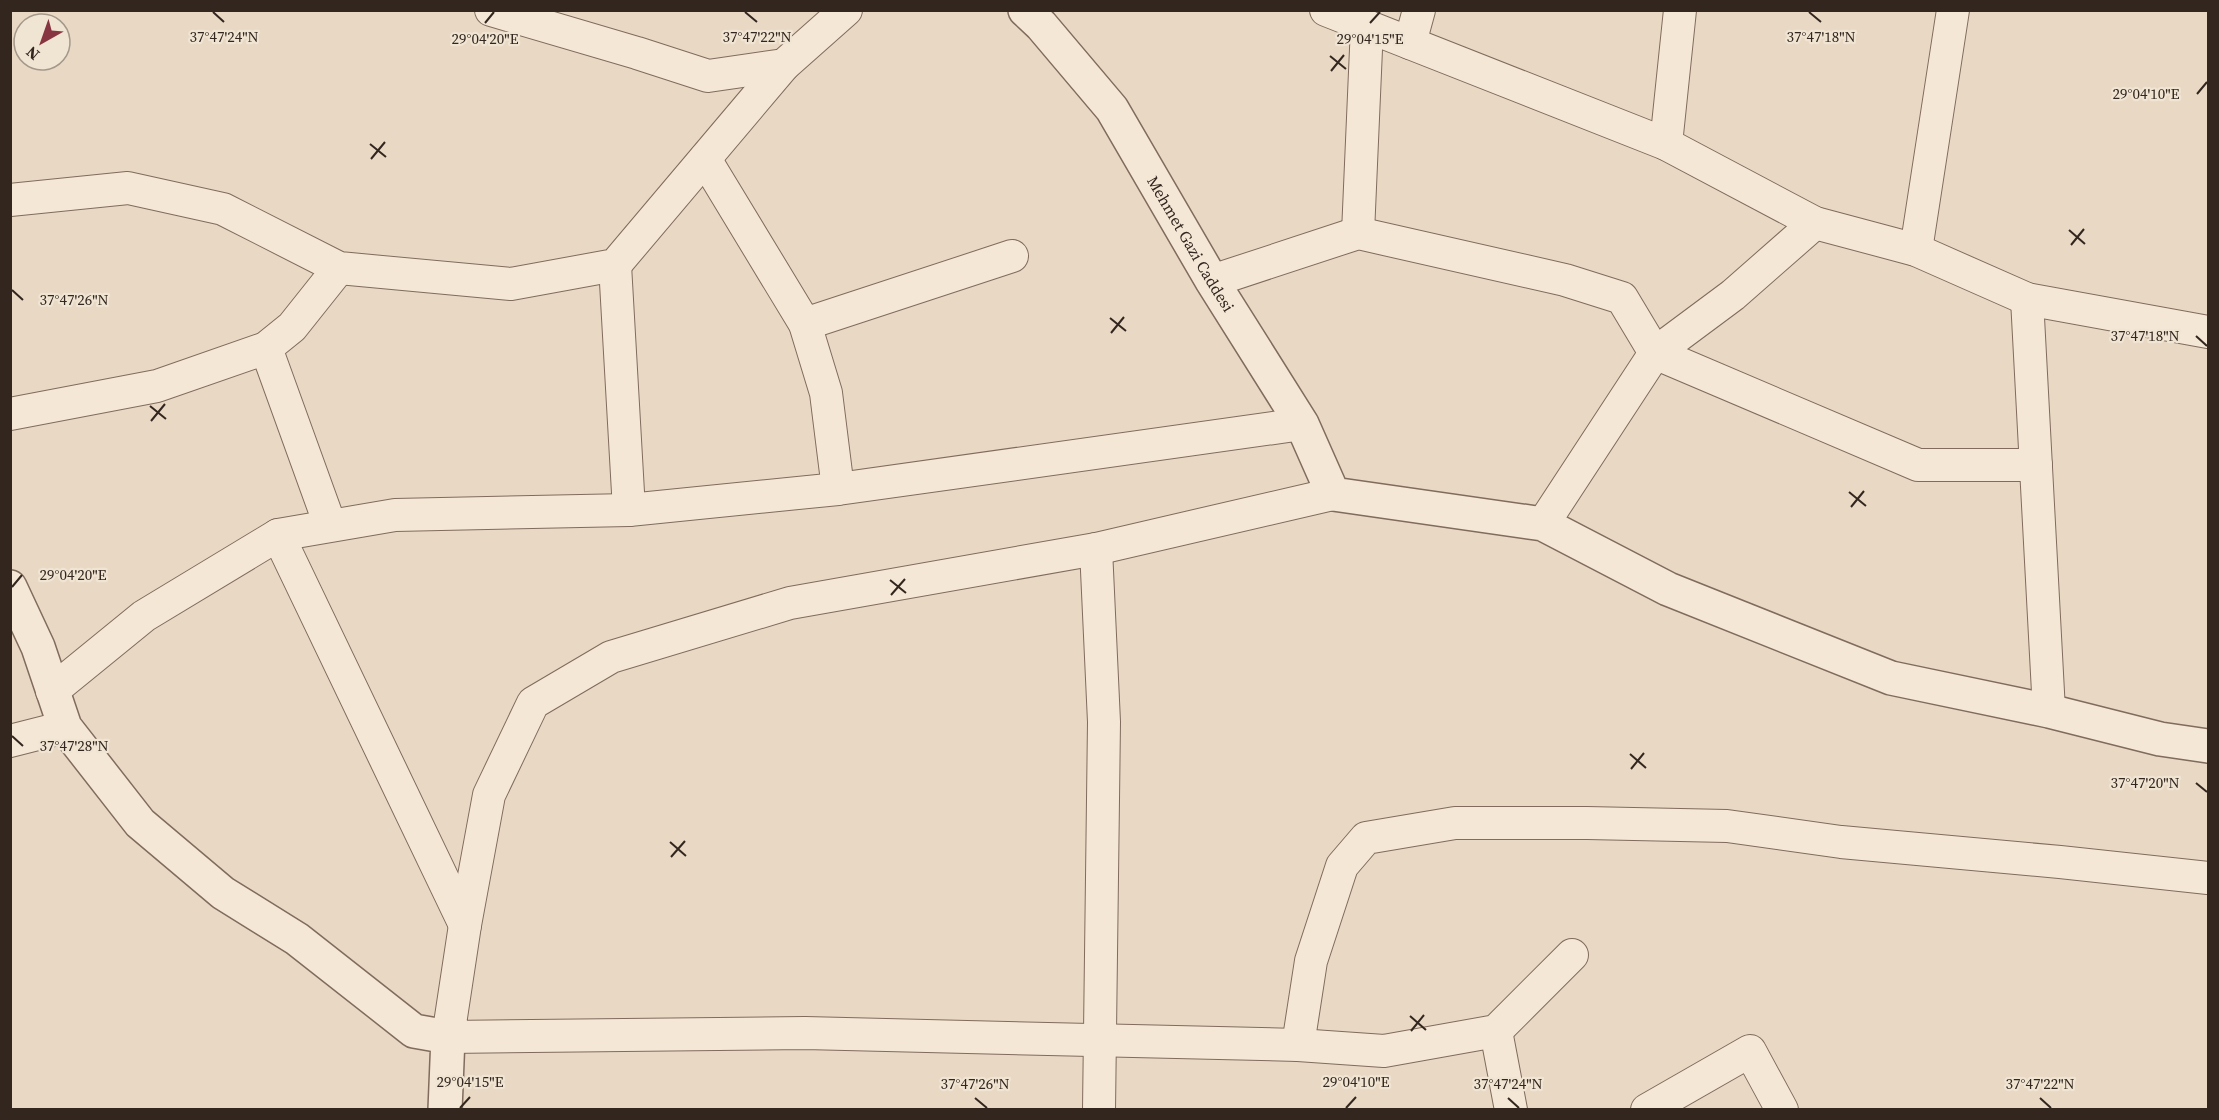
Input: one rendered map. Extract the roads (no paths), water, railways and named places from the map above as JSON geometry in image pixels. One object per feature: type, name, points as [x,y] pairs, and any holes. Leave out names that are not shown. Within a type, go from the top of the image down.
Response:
[{"type":"street","points":[[491,10],[708,76],[784,65]]},
{"type":"street","points":[[10,200],[128,188],[223,209],[339,268],[511,284],[615,264],[784,65],[846,10]]},
{"type":"street","name":"Mehmet Gazi Caddesi","points":[[1025,10],[1041,25],[1112,110],[1212,281],[1302,424],[1333,494]]},
{"type":"street","points":[[1326,10],[1666,144],[1815,223],[1916,250],[2026,299],[2208,332]]},
{"type":"street","points":[[1410,43],[1419,10]]},
{"type":"street","points":[[1666,144],[1680,10]]},
{"type":"street","points":[[1916,250],[1953,10]]},
{"type":"street","points":[[1358,232],[1367,26]]},
{"type":"street","points":[[705,159],[805,324],[826,393],[838,489]]},
{"type":"street","points":[[1543,524],[1655,353],[1733,295],[1815,223]]},
{"type":"street","points":[[1212,281],[1358,232],[1565,280],[1622,298],[1655,353],[1918,465],[2036,465]]},
{"type":"street","points":[[805,324],[1012,256]]},
{"type":"street","points":[[615,264],[629,510]]},
{"type":"street","points":[[10,414],[157,386],[266,348],[292,327],[339,268]]},
{"type":"street","points":[[2026,299],[2049,711]]},
{"type":"street","points":[[266,348],[330,525]]},
{"type":"street","points":[[52,691],[144,616],[278,535],[395,515],[629,510],[838,489],[1302,424]]},
{"type":"street","points":[[446,1110],[448,1037],[465,925],[489,795],[533,703],[611,657],[790,603],[1096,549],[1333,494],[1543,524],[1668,589],[1891,678],[2049,711],[2160,739],[2208,746]]},
{"type":"street","points":[[278,535],[465,925]]},
{"type":"street","points":[[1096,549],[1104,723],[1099,1110]]},
{"type":"street","points":[[10,586],[38,647],[65,727],[140,822],[223,893],[297,939],[414,1031],[448,1037],[805,1033],[1298,1045],[1384,1051],[1496,1031],[1572,955]]},
{"type":"street","points":[[10,741],[65,727]]},
{"type":"street","points":[[1298,1045],[1311,961],[1342,866],[1366,838],[1455,823],[1727,826],[1841,842],[2208,878]]},
{"type":"street","points":[[1496,1031],[1511,1110]]},
{"type":"street","points":[[1647,1110],[1749,1051],[1782,1110]]}]
